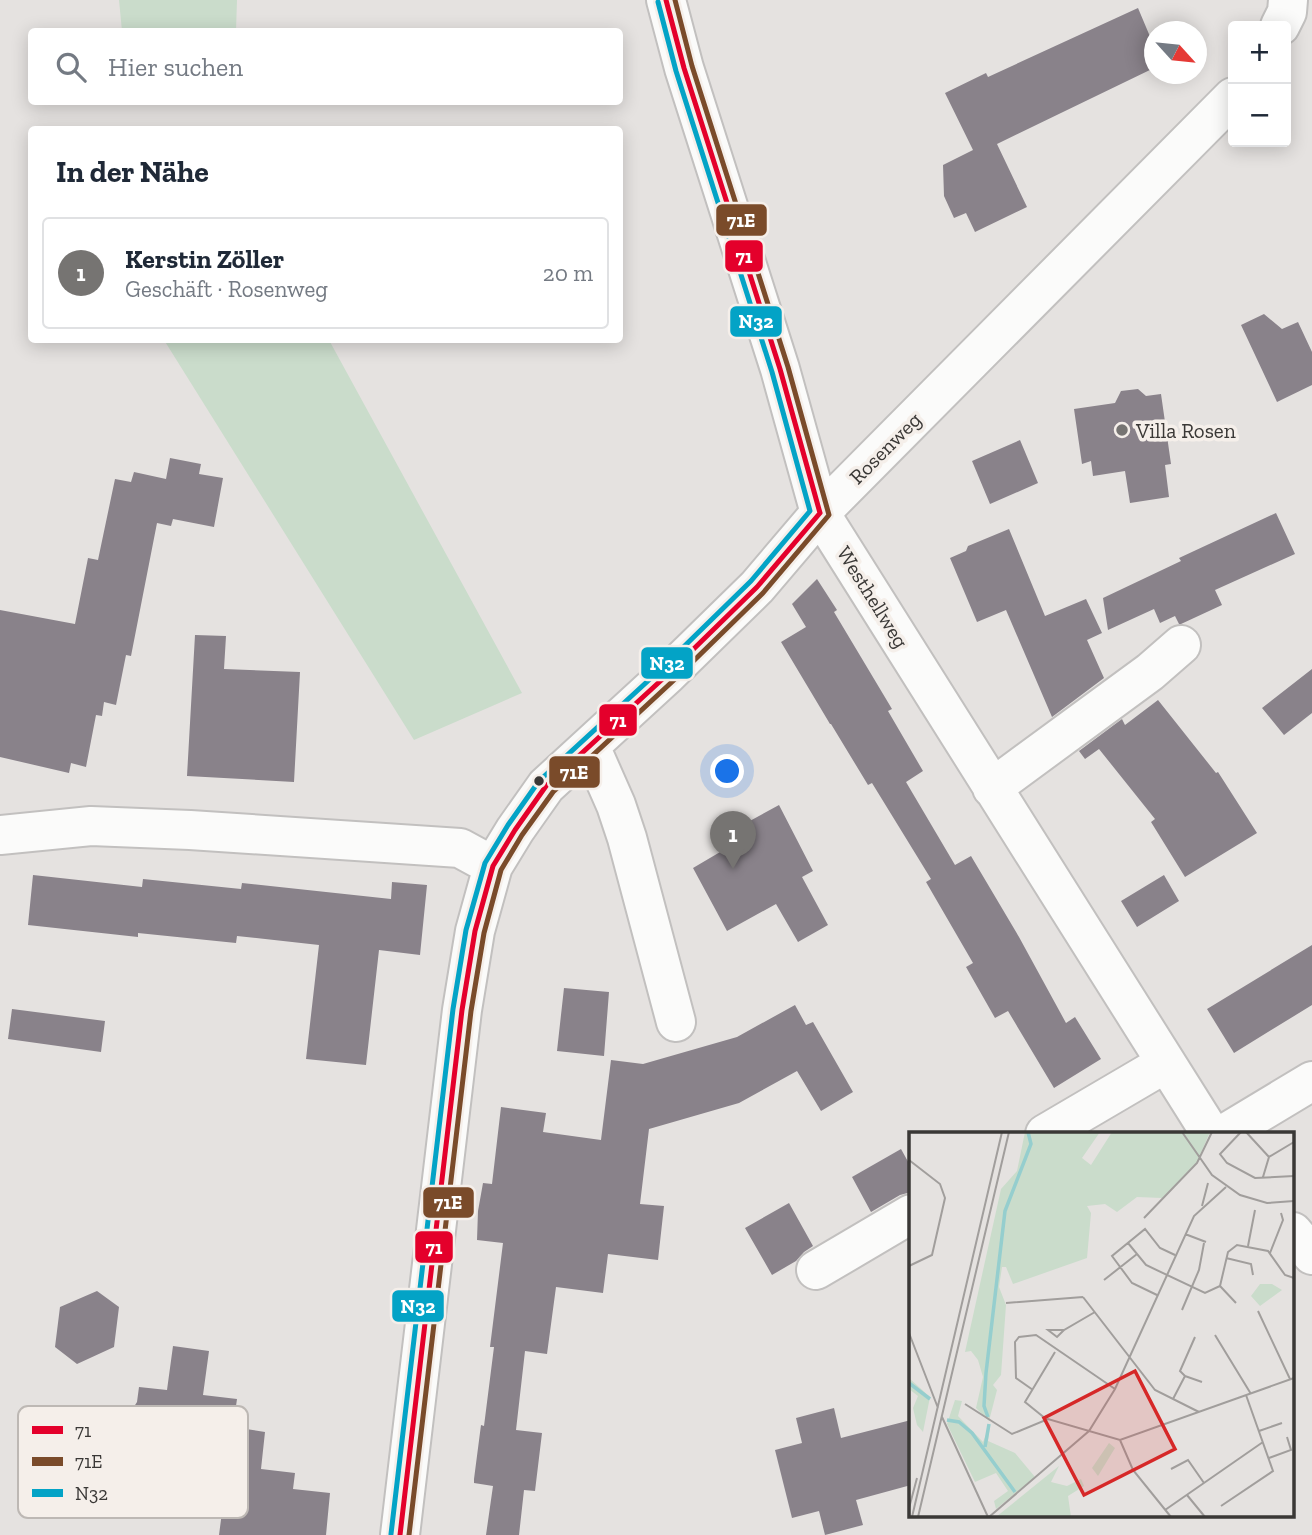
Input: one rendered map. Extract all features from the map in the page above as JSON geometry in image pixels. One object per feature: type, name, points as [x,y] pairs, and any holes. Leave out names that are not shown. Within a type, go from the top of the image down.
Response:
[{"type":"street","name":"Westhellweg","points":[[669,1],[684,68],[780,369],[820,513],[1210,1132]]},
{"type":"street","name":"Rosenweg","points":[[400,1535],[462,1010],[475,931],[493,866],[546,786],[668,674],[757,587],[820,513],[1228,102]]},
{"type":"street","points":[[992,788],[1150,672],[1181,645]]},
{"type":"street","points":[[590,746],[616,805],[627,838],[676,1022]]},
{"type":"street","points":[[0,835],[91,826],[190,830],[460,848],[493,866]]},
{"type":"street","points":[[1048,1132],[1166,1063]]},
{"type":"street","points":[[1227,1132],[1312,1081]]},
{"type":"street","points":[[817,1270],[909,1215]]},
{"type":"street","points":[[1294,1233],[1312,1255]]},
{"type":"green space","points":[[119,0],[237,0],[236,28],[122,28]]},
{"type":"green space","points":[[166,343],[331,343],[522,693],[414,740]]},
{"type":"building","points":[[1138,8],[1144,22],[1144,73],[997,144],[1027,207],[975,232],[966,213],[954,218],[944,196],[943,165],[973,150],[945,93],[986,73],[988,77]]},
{"type":"building","points":[[1264,314],[1282,329],[1298,322],[1312,352],[1312,385],[1277,402],[1241,325]]},
{"type":"building","name":"Villa Rosen","points":[[1138,389],[1146,396],[1161,394],[1171,464],[1165,465],[1169,497],[1130,503],[1125,471],[1093,476],[1091,461],[1082,464],[1074,409],[1115,403],[1121,391]]},
{"type":"building","points":[[1020,440],[1038,483],[990,504],[972,461]]},
{"type":"building","points":[[170,458],[201,464],[199,474],[223,478],[214,527],[173,519],[171,526],[157,523],[131,656],[126,655],[116,705],[104,702],[102,716],[96,715],[86,767],[71,763],[69,773],[0,757],[0,610],[75,624],[88,558],[98,560],[115,479],[131,482],[134,472],[166,479]]},
{"type":"building","points":[[1276,513],[1295,554],[1215,590],[1222,605],[1181,624],[1175,616],[1160,623],[1154,609],[1108,630],[1103,598],[1181,561],[1179,558]]},
{"type":"building","points":[[1009,529],[1045,616],[1086,599],[1102,633],[1087,640],[1104,678],[1052,717],[1006,610],[977,622],[950,558],[966,551],[968,546]]},
{"type":"building","points":[[817,579],[892,709],[888,711],[923,771],[906,782],[955,865],[971,856],[1066,1023],[1075,1017],[1101,1059],[1054,1088],[1008,1011],[995,1018],[966,967],[973,963],[926,882],[931,879],[872,783],[868,785],[781,642],[806,627],[792,604]]},
{"type":"building","points":[[195,635],[226,636],[224,669],[300,672],[294,782],[187,776]]},
{"type":"building","points":[[1312,669],[1312,713],[1284,735],[1262,708]]},
{"type":"building","points":[[1158,700],[1216,773],[1218,772],[1257,833],[1185,877],[1151,822],[1155,819],[1099,749],[1085,759],[1079,751],[1122,719],[1125,725]]},
{"type":"building","points":[[779,805],[813,871],[802,877],[828,925],[798,942],[776,904],[727,931],[693,868],[732,845],[726,834]]},
{"type":"building","points":[[33,875],[142,887],[143,879],[241,889],[242,883],[391,899],[392,882],[427,885],[420,955],[379,950],[366,1065],[306,1059],[319,945],[237,936],[236,943],[138,933],[138,937],[28,925]]},
{"type":"building","points":[[1164,875],[1179,901],[1137,927],[1121,901]]},
{"type":"building","points":[[1312,945],[1312,1005],[1234,1053],[1207,1009]]},
{"type":"building","points":[[564,988],[609,992],[604,1056],[557,1051]]},
{"type":"building","points":[[795,1005],[806,1025],[813,1022],[853,1092],[821,1111],[797,1071],[739,1103],[649,1129],[640,1204],[664,1206],[658,1260],[608,1254],[603,1293],[556,1287],[547,1354],[525,1351],[516,1430],[542,1433],[535,1491],[524,1490],[519,1535],[486,1535],[493,1486],[474,1483],[474,1479],[494,1347],[490,1347],[503,1243],[477,1240],[478,1211],[483,1183],[492,1184],[501,1107],[546,1113],[543,1132],[601,1140],[611,1060],[643,1064],[737,1037]]},
{"type":"building","points":[[12,1009],[105,1021],[101,1052],[8,1039]]},
{"type":"building","points":[[901,1149],[909,1163],[909,1193],[871,1212],[852,1177]]},
{"type":"building","points":[[789,1203],[813,1246],[796,1261],[772,1275],[745,1228]]},
{"type":"building","points":[[97,1291],[119,1307],[114,1347],[77,1364],[55,1347],[60,1307]]},
{"type":"building","points":[[173,1346],[209,1351],[203,1395],[237,1399],[236,1406],[134,1406],[139,1387],[167,1390]]},
{"type":"building","points":[[834,1408],[841,1438],[909,1421],[909,1486],[856,1500],[863,1525],[825,1535],[819,1511],[792,1518],[775,1450],[802,1443],[796,1418]]},
{"type":"building","points":[[248,1429],[265,1432],[261,1469],[295,1473],[293,1489],[330,1493],[326,1535],[219,1535],[221,1518],[248,1518]]},
{"type":"transit line","name":"71","points":[[666,0],[684,68],[780,369],[820,513]]},
{"type":"transit line","name":"71E","points":[[409,1535],[471,1011],[484,933],[501,870],[553,792],[763,593],[829,515],[788,367],[692,66],[675,0]]},
{"type":"transit line","name":"N32","points":[[391,1534],[453,1009],[466,930],[485,863],[539,781],[662,668],[751,581],[810,511],[772,372],[676,71],[658,2]]},
{"type":"transit line","name":"71","points":[[400,1535],[462,1010],[475,931],[493,866],[546,786],[668,674],[757,587],[820,513]]},
{"type":"place","name":"Villa Rosen","points":[[1122,430]]},
{"type":"place","name":"Kerstin Zöller","points":[[733,869]]}]
